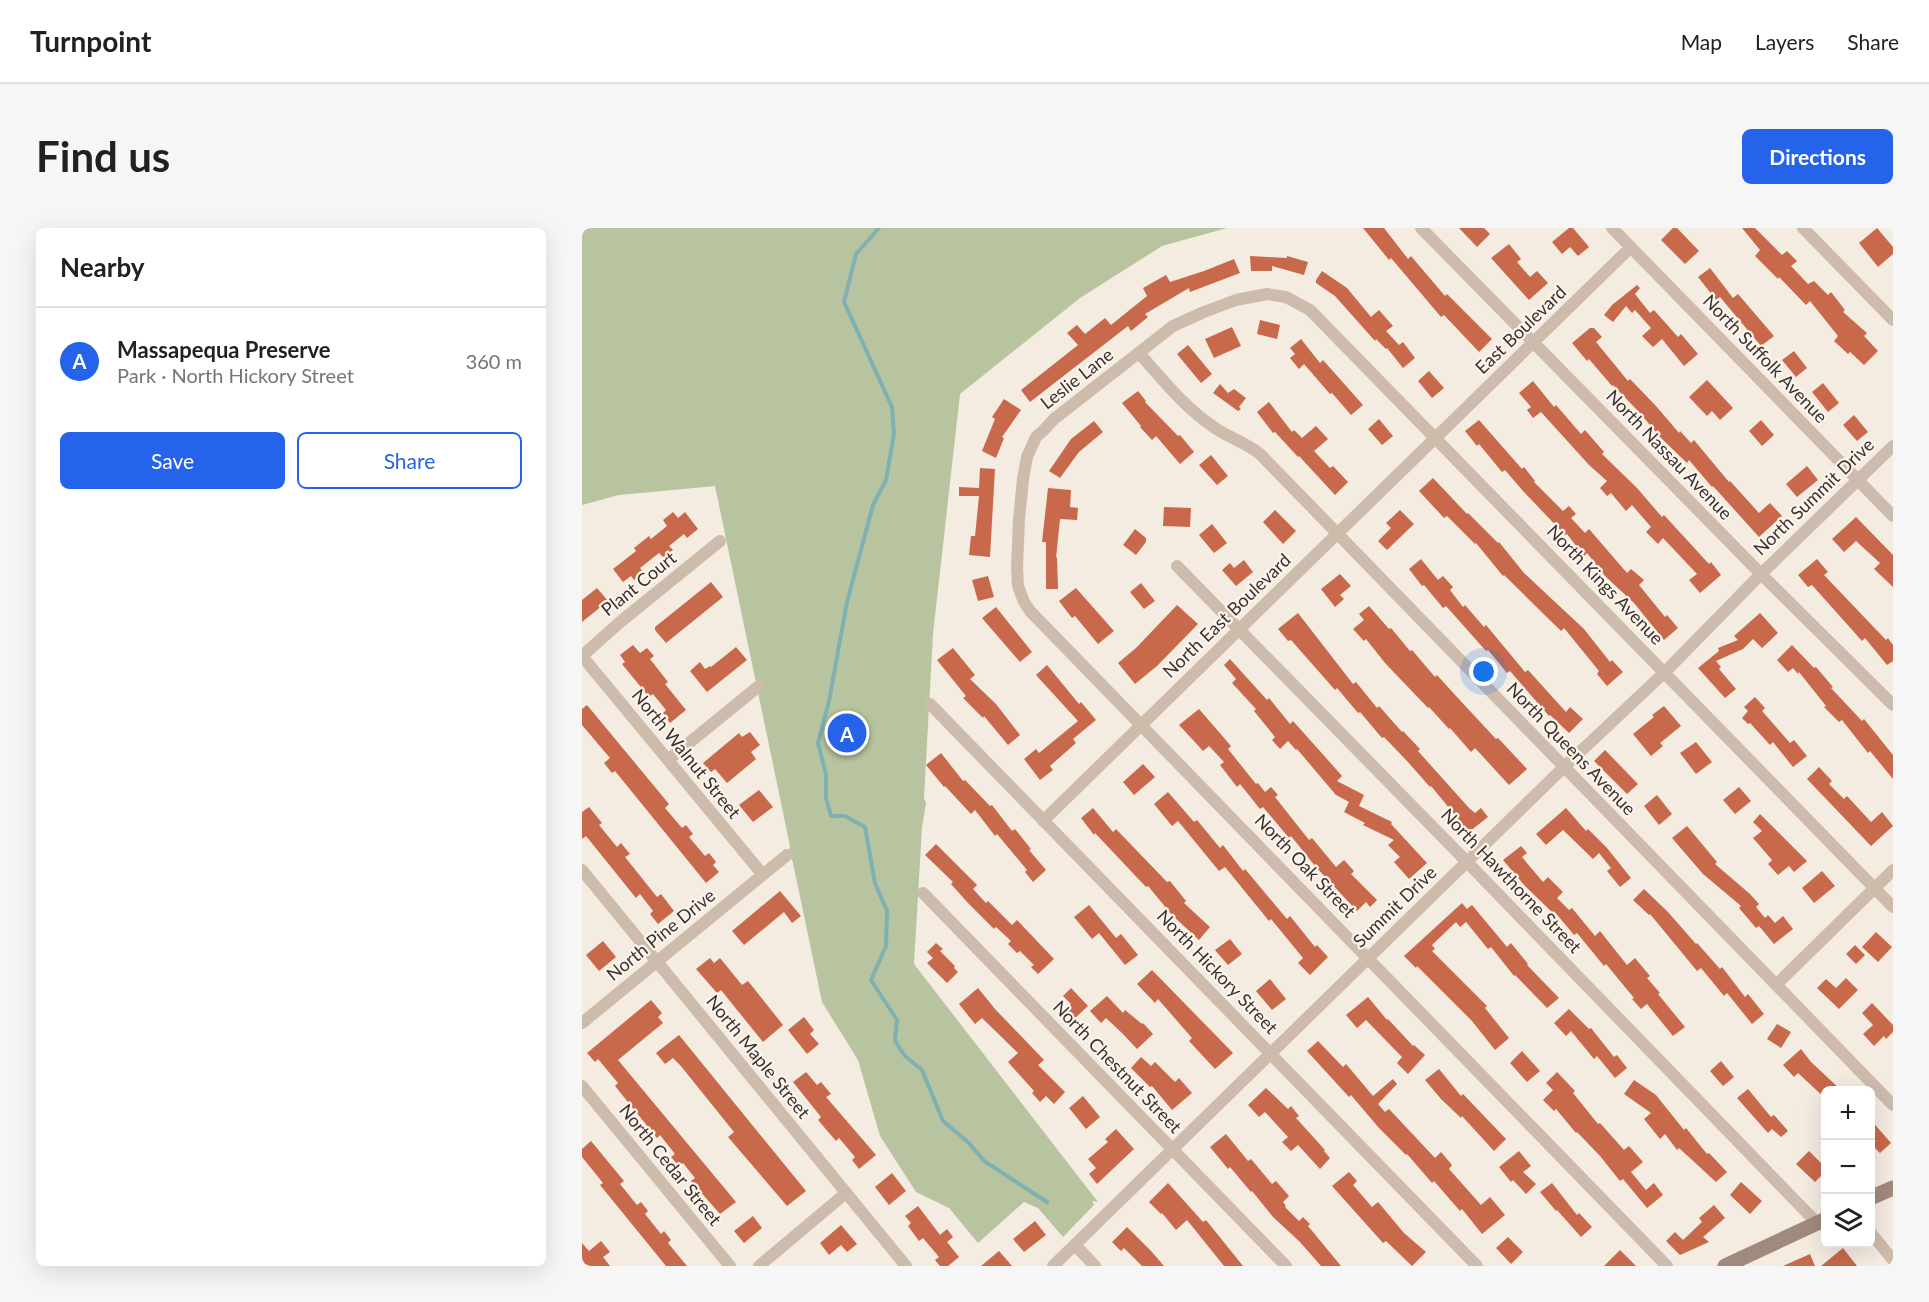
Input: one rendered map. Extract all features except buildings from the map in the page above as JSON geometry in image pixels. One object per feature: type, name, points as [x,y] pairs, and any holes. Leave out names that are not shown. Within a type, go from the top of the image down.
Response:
[{"type":"main road","points":[[1875,1196],[1893,1188]]},
{"type":"main road","points":[[1725,1266],[1821,1221]]},
{"type":"street","name":"North Nassau Avenue","points":[[1421,228],[1893,705]]},
{"type":"street","name":"North Suffolk Avenue","points":[[1612,228],[1893,516]]},
{"type":"street","points":[[1803,228],[1893,320]]},
{"type":"street","name":"East Boulevard","points":[[1435,438],[1631,247]]},
{"type":"street","name":"Leslie Lane","points":[[1020,592],[1017,568],[1022,489],[1027,457],[1036,437],[1054,419],[1173,326],[1204,312],[1250,297],[1267,294],[1286,297]]},
{"type":"street","name":"North Kings Avenue","points":[[1286,297],[1310,310],[1893,907]]},
{"type":"street","name":"North Queens Avenue","points":[[1139,353],[1179,398],[1197,414],[1217,429],[1247,444],[1260,454],[1893,1105]]},
{"type":"street","name":"North East Boulevard","points":[[1043,821],[1435,438]]},
{"type":"street","name":"North Summit Drive","points":[[1761,574],[1893,446]]},
{"type":"street","name":"Plant Court","points":[[582,656],[720,541]]},
{"type":"street","name":"North Hawthorne Street","points":[[1177,566],[1821,1221]]},
{"type":"street","name":"Summit Drive","points":[[1053,1266],[1564,767],[1665,672],[1761,574]]},
{"type":"street","name":"North Oak Street","points":[[1020,592],[1030,611],[1667,1266]]},
{"type":"street","name":"North Walnut Street","points":[[582,656],[763,875]]},
{"type":"street","points":[[668,760],[759,686]]},
{"type":"street","name":"North Hickory Street","points":[[930,705],[1477,1266]]},
{"type":"street","name":"North Pine Drive","points":[[582,1023],[787,855]]},
{"type":"street","name":"North Maple Street","points":[[582,870],[906,1266]]},
{"type":"street","points":[[1777,984],[1893,870]]},
{"type":"street","name":"North Chestnut Street","points":[[923,893],[1286,1266]]},
{"type":"street","name":"North Cedar Street","points":[[582,1086],[730,1266]]},
{"type":"street","points":[[759,1266],[846,1192]]},
{"type":"street","points":[[1875,1238],[1893,1260]]},
{"type":"street","points":[[1075,1245],[1095,1266]]},
{"type":"green space","points":[[582,228],[1227,228],[1162,246],[1080,298],[960,394],[933,634],[924,798],[926,803],[922,827],[914,964],[1098,1202],[1092,1201],[1094,1205],[1063,1237],[1038,1208],[1024,1202],[978,1243],[949,1208],[916,1192],[880,1136],[858,1060],[822,1002],[715,486],[619,495],[582,505]]},
{"type":"waterway","points":[[879,228],[856,254],[844,302],[892,407],[894,434],[886,480],[873,505],[847,602],[829,701],[818,743],[826,774],[826,798],[831,816],[845,816],[865,827],[875,883],[887,911],[886,946],[871,980],[897,1020],[895,1041],[905,1056],[922,1070],[943,1121],[968,1142],[984,1161],[1047,1202]]},
{"type":"place","name":"Massapequa Preserve","points":[[847,733]]}]
